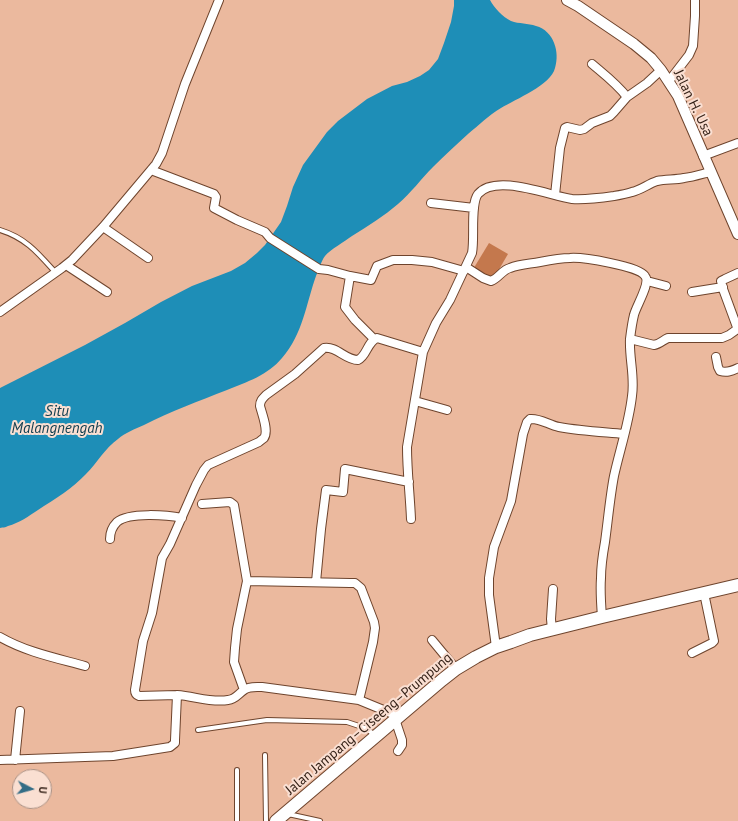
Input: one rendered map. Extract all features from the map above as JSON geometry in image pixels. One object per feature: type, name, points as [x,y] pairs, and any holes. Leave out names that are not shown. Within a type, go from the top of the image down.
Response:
[{"type":"main road","name":"Jalan Jampang–Ciseeng–Prumpung","points":[[280,817],[396,717],[456,669],[496,647],[530,636],[602,617],[738,585]]},
{"type":"street","points":[[0,312],[72,260],[103,227],[156,164],[162,152],[186,84],[219,0]]},
{"type":"street","name":"Jalan H. Usa","points":[[567,0],[581,3],[651,58],[661,70],[678,96],[710,172],[735,217],[738,234]]},
{"type":"street","points":[[669,81],[689,54],[693,46],[695,0]]},
{"type":"street","points":[[592,64],[612,80],[627,97]]},
{"type":"street","points":[[555,195],[560,148],[565,128],[567,127],[580,130],[584,129],[610,116],[627,97],[647,83],[661,70]]},
{"type":"street","points":[[703,156],[738,143]]},
{"type":"street","points":[[151,170],[214,194],[216,197],[214,208],[265,232],[270,238],[319,269],[350,276],[371,280],[377,266],[393,260],[432,262],[465,269],[491,281],[510,268],[572,257],[610,263],[643,273],[646,276],[647,281],[634,314],[630,339],[633,394],[614,476],[600,576],[602,617]]},
{"type":"street","points":[[411,519],[407,447],[423,352],[436,323],[450,300],[472,253],[474,246],[474,208],[477,195],[481,191],[502,185],[514,186],[570,199],[590,199],[631,193],[658,181],[683,178],[710,172]]},
{"type":"street","points":[[431,203],[474,208]]},
{"type":"street","points":[[103,227],[148,258]]},
{"type":"street","points":[[66,265],[107,292]]},
{"type":"street","points":[[630,339],[649,345],[658,345],[668,338],[726,337],[736,330],[737,327],[721,281],[738,273]]},
{"type":"street","points":[[350,276],[345,307],[355,320],[374,339],[377,338],[423,352]]},
{"type":"street","points":[[647,281],[666,286]]},
{"type":"street","points":[[692,292],[723,287]]},
{"type":"street","points":[[374,339],[363,357],[358,360],[350,359],[330,347],[324,348],[295,374],[262,399],[260,403],[266,427],[264,438],[259,442],[208,465],[204,470],[160,564],[152,613],[143,642],[135,693],[139,696],[177,695],[210,700],[227,700],[235,698],[250,687],[262,687],[359,700],[396,717],[402,740],[398,751]]},
{"type":"street","points":[[716,357],[720,371],[725,373],[738,368]]},
{"type":"street","points":[[415,401],[447,410]]},
{"type":"street","points":[[496,647],[489,595],[489,578],[494,547],[511,501],[523,434],[528,422],[530,419],[536,418],[558,427],[624,434]]},
{"type":"street","points":[[316,582],[326,490],[343,492],[345,469],[409,482]]},
{"type":"street","points":[[202,504],[230,502],[234,505],[247,581],[237,629],[234,662],[244,690]]},
{"type":"street","points":[[110,539],[112,528],[116,523],[122,520],[143,516],[169,516],[182,518]]},
{"type":"street","points":[[247,581],[355,583],[361,588],[375,628],[359,700]]},
{"type":"street","points":[[552,630],[551,620],[553,589]]},
{"type":"street","points":[[692,653],[714,641],[704,592]]},
{"type":"street","points":[[0,637],[12,644],[32,651],[84,666]]},
{"type":"street","points":[[432,640],[456,669]]},
{"type":"street","points":[[0,760],[113,756],[170,747],[175,743],[177,695]]},
{"type":"street","points":[[15,760],[20,711]]},
{"type":"lane","points":[[0,230],[24,241],[56,273]]},
{"type":"lane","points":[[198,730],[267,720],[347,722],[365,728],[375,736]]},
{"type":"lane","points":[[265,755],[266,821]]},
{"type":"lane","points":[[237,770],[238,821]]},
{"type":"lane","points":[[280,817],[320,821]]},
{"type":"water","name":"Situ Malangnengah","points":[[454,0],[490,0],[499,12],[511,21],[530,24],[547,32],[554,43],[557,55],[555,68],[552,74],[540,86],[488,117],[441,159],[398,204],[376,221],[334,248],[325,256],[316,276],[295,339],[282,358],[270,369],[250,381],[175,411],[124,435],[109,447],[86,474],[70,489],[24,519],[0,528],[0,388],[85,345],[192,286],[231,271],[245,263],[257,253],[265,245],[281,222],[293,187],[303,165],[327,132],[338,121],[367,99],[392,86],[407,82],[420,76],[429,70],[438,59],[451,22]]},
{"type":"building","points":[[489,243],[508,254],[494,278],[490,280],[472,271]]}]
